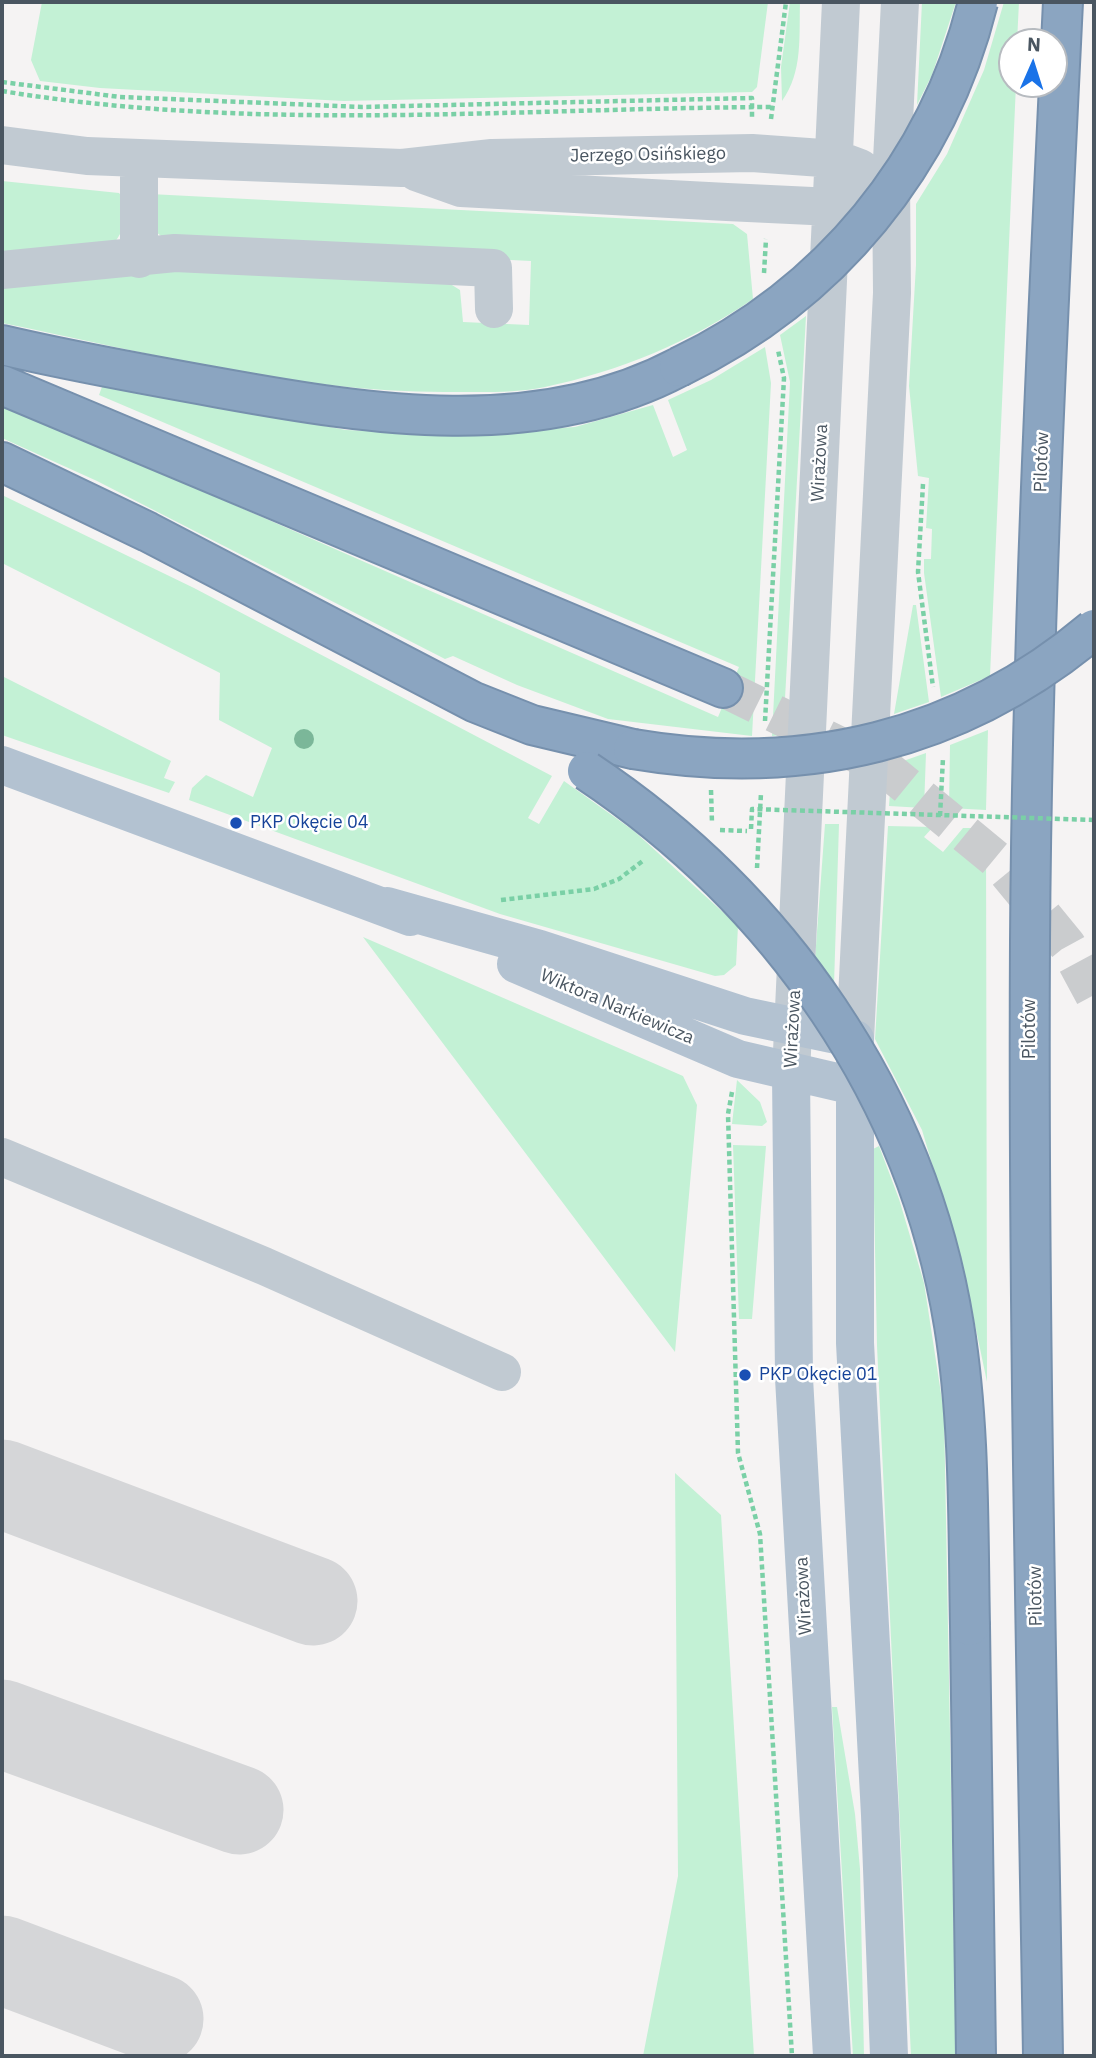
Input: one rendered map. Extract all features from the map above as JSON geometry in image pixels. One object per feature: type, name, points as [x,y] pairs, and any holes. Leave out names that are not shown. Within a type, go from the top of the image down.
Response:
[{"type":"highway","points":[[2,345],[79,363],[303,403],[419,416],[500,414],[552,407],[621,390],[678,367],[740,334],[795,295],[869,221],[907,170],[935,120],[966,46],[978,2]]},
{"type":"highway","name":"Pilotów","points":[[1044,2056],[1031,1298],[1030,942],[1033,712],[1063,2]]},
{"type":"highway","points":[[2,386],[723,688]]},
{"type":"highway","points":[[2,462],[148,532],[474,702],[587,771],[690,850],[746,903],[788,952],[841,1026],[897,1133],[930,1221],[954,1322],[964,1420],[970,1626],[976,2056]]},
{"type":"highway","points":[[474,702],[532,725],[633,749],[710,758],[774,758],[833,752],[893,738],[951,717],[1011,688],[1047,665],[1094,629]]},
{"type":"main road","name":"Wiktora Narkiewicza","points":[[2,765],[387,906],[738,1059],[854,1086]]},
{"type":"main road","name":"Wiktora Narkiewicza","points":[[387,906],[540,949],[745,1016],[855,1039]]},
{"type":"main road","points":[[855,1039],[855,1343],[880,1815],[889,2056]]},
{"type":"main road","name":"Wirażowa","points":[[791,1073],[794,1378],[832,2056]]},
{"type":"street","name":"Wirażowa","points":[[791,1073],[836,159],[841,2]]},
{"type":"street","points":[[855,1039],[892,293],[891,180],[900,2]]},
{"type":"street","name":"Jerzego Osińskiego","points":[[2,145],[88,156],[139,159],[402,168],[492,158],[752,153],[836,159],[891,180]]},
{"type":"street","points":[[139,159],[139,259]]},
{"type":"street","name":"Jerzego Osińskiego","points":[[402,168],[461,188],[833,207]]},
{"type":"street","points":[[833,207],[891,180]]},
{"type":"street","points":[[2,270],[139,259],[175,253],[493,268],[494,309]]},
{"type":"street","points":[[2,1157],[264,1266],[502,1372]]},
{"type":"path","points":[[771,114],[786,2]]},
{"type":"path","points":[[2,82],[121,97],[253,104],[362,107],[752,98],[752,107]]},
{"type":"path","points":[[2,91],[118,106],[326,115],[772,107]]},
{"type":"path","points":[[763,279],[767,227]]},
{"type":"path","points":[[765,734],[784,378],[776,341]]},
{"type":"path","points":[[923,484],[918,572],[934,692]]},
{"type":"path","points":[[940,816],[943,755]]},
{"type":"path","points":[[757,871],[762,789]]},
{"type":"path","points":[[712,827],[751,829],[752,809],[1094,820]]},
{"type":"path","points":[[708,832],[747,831]]},
{"type":"path","points":[[490,901],[594,889],[619,879],[652,855]]},
{"type":"path","points":[[732,1088],[728,1114],[738,1453],[760,1534],[792,2056]]},
{"type":"green space","points":[[42,2],[768,2],[757,87],[752,92],[344,101],[100,88],[40,81],[31,60]]},
{"type":"green space","points":[[790,2],[800,2],[797,66],[789,90],[782,101],[781,67]]},
{"type":"green space","points":[[922,2],[956,2],[932,75],[917,105]]},
{"type":"green space","points":[[1004,2],[1019,2],[1018,28],[998,28],[998,98],[1015,98],[990,676],[941,697],[924,573],[924,559],[931,559],[932,529],[926,528],[929,478],[918,476],[909,386],[916,265],[916,204],[947,154],[984,70]]},
{"type":"green space","points":[[2,181],[119,193],[127,203],[123,229],[114,244],[2,256]]},
{"type":"green space","points":[[150,194],[733,224],[747,234],[753,299],[679,342],[600,373],[545,387],[500,392],[398,391],[284,379],[170,359],[2,323],[2,280],[185,266],[439,277],[460,290],[463,322],[529,325],[531,261],[170,243],[151,228]]},
{"type":"green space","points":[[806,316],[783,735],[772,736],[790,382],[780,335]]},
{"type":"green space","points":[[765,347],[771,383],[752,736],[608,719],[517,685],[453,656],[445,659],[97,481],[2,438],[2,403],[718,717],[739,667],[99,395],[103,384],[346,430],[458,435],[575,427],[653,405],[673,457],[687,450],[668,400],[711,380]]},
{"type":"green space","points":[[2,495],[194,588],[552,776],[528,818],[539,824],[564,781],[634,831],[738,926],[736,965],[724,975],[715,976],[500,914],[189,800],[192,788],[206,775],[253,797],[272,748],[219,720],[220,673],[2,563]]},
{"type":"green space","points":[[913,605],[916,605],[929,702],[894,714]]},
{"type":"green space","points":[[2,676],[171,761],[164,778],[175,782],[169,793],[2,735]]},
{"type":"green space","points":[[988,730],[986,810],[949,808],[950,745]]},
{"type":"green space","points":[[926,753],[924,808],[889,806],[892,765]]},
{"type":"green space","points":[[825,824],[839,824],[834,985],[815,959]]},
{"type":"green space","points":[[888,826],[933,827],[924,837],[943,852],[963,828],[986,828],[987,1382],[964,1272],[922,1130],[875,1039]]},
{"type":"green space","points":[[363,937],[683,1076],[697,1105],[675,1352]]},
{"type":"green space","points":[[737,1080],[760,1102],[767,1122],[762,1126],[732,1124]]},
{"type":"green space","points":[[733,1145],[766,1146],[752,1319],[739,1319]]},
{"type":"green space","points":[[879,1146],[899,1199],[924,1283],[944,1413],[956,2056],[911,2056],[877,1346],[873,1149]]},
{"type":"green space","points":[[675,1473],[721,1515],[754,2056],[643,2056],[678,1876]]},
{"type":"green space","points":[[832,1707],[837,1707],[855,1814],[860,1869],[864,2056],[853,2056]]},
{"type":"taxiway","points":[[2,1484],[313,1601]]},
{"type":"taxiway","points":[[2,1724],[239,1810]]},
{"type":"taxiway","points":[[2,1960],[159,2019]]},
{"type":"tunnel","points":[[723,688],[885,768],[998,861],[1067,945],[1094,995]]},
{"type":"place","name":"PKP Okęcie 04","points":[[236,823]]},
{"type":"place","name":"PKP Okęcie 01","points":[[745,1375]]}]
